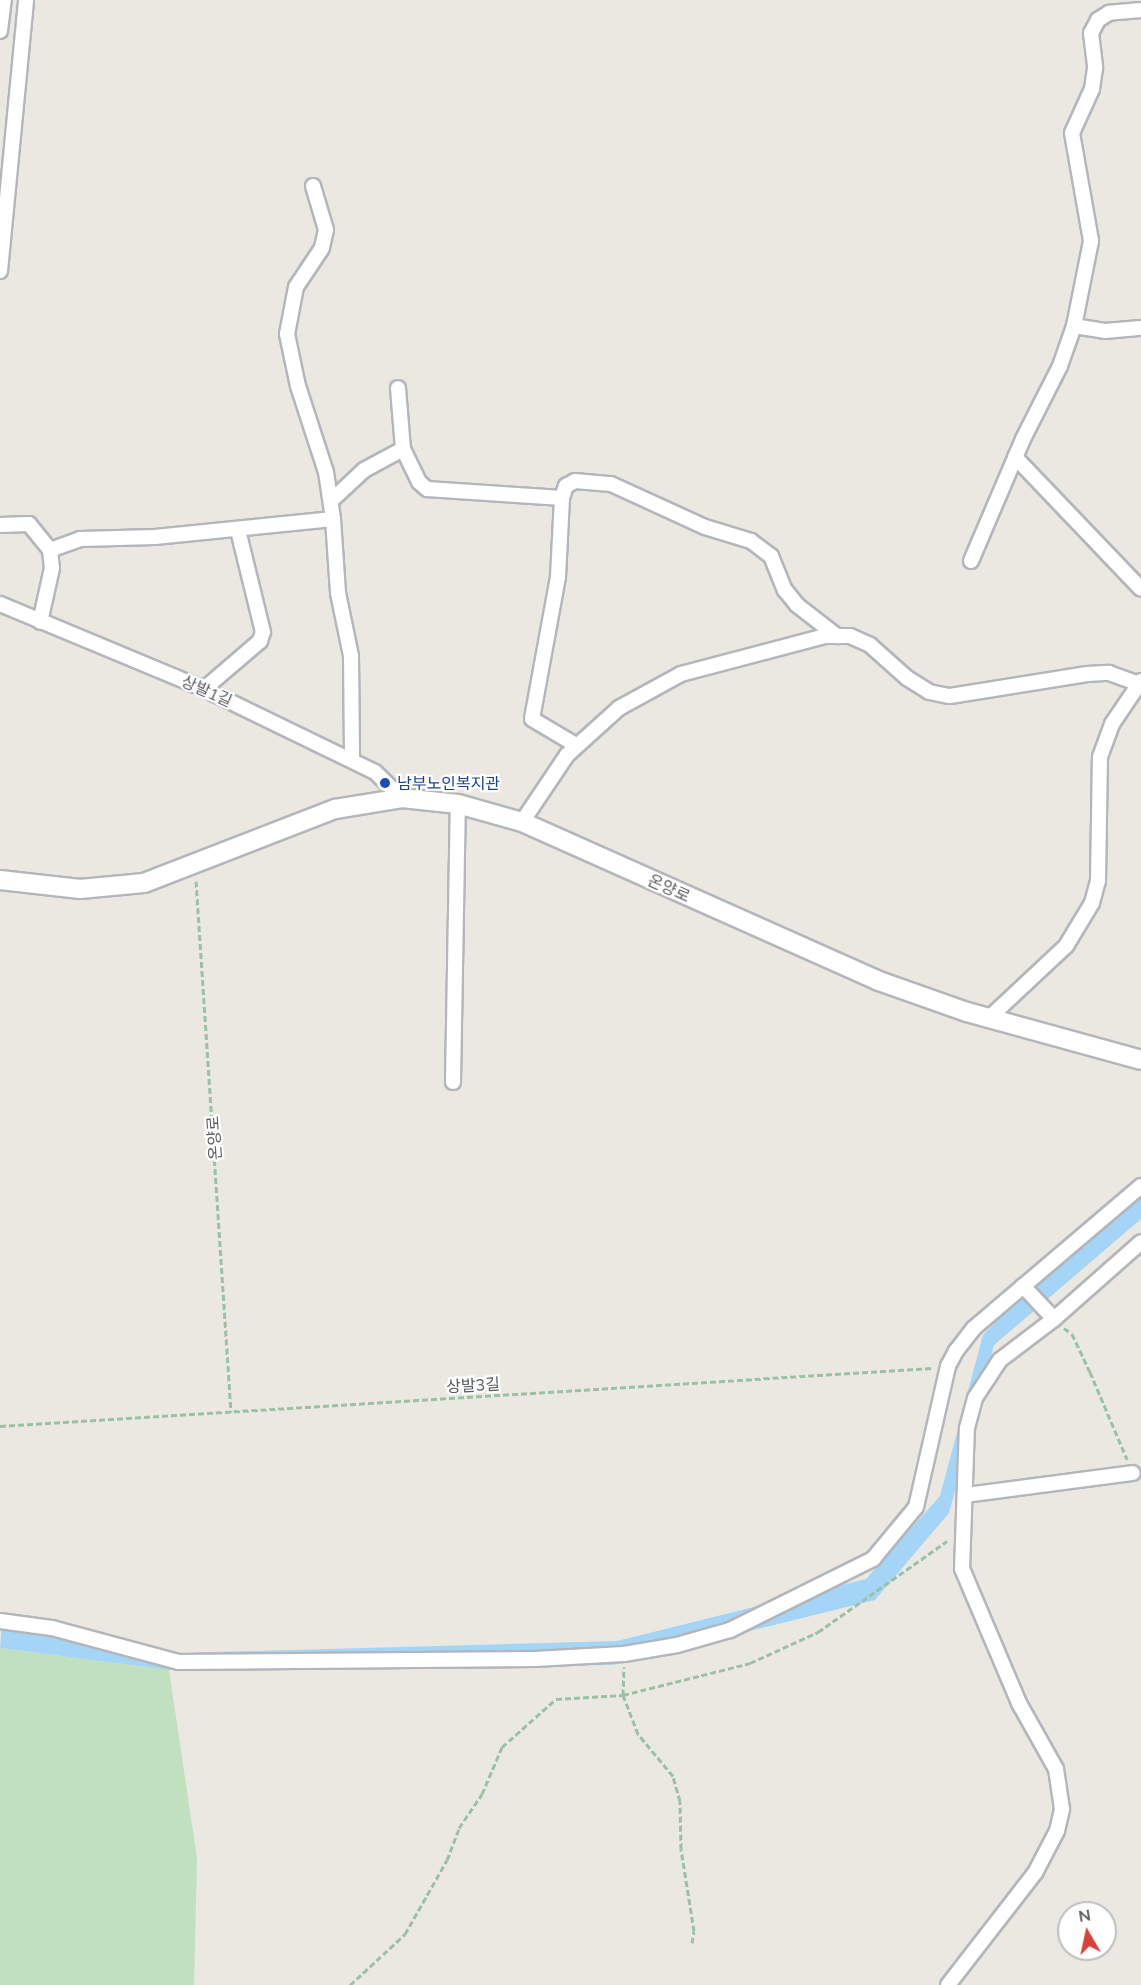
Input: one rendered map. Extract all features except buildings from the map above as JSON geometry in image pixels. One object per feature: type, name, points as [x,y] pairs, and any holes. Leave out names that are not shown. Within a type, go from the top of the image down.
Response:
[{"type":"main road","name":"온양로","points":[[0,880],[80,889],[144,883],[335,809],[402,798],[458,804],[522,822],[879,981],[989,1018],[1141,1060]]},
{"type":"street","points":[[0,31],[4,0]]},
{"type":"street","points":[[0,271],[26,0]]},
{"type":"street","points":[[971,561],[1015,457],[1060,366],[1074,326],[1091,241],[1072,133],[1092,89],[1095,68],[1091,33],[1098,20],[1109,13],[1141,10]]},
{"type":"street","points":[[313,186],[326,230],[322,248],[296,287],[288,334],[298,386],[333,499],[338,592],[353,683],[352,760]]},
{"type":"street","points":[[1074,326],[1105,330],[1141,328]]},
{"type":"street","points":[[398,388],[404,449],[419,482],[428,489],[562,498]]},
{"type":"street","points":[[333,499],[363,470],[404,449]]},
{"type":"street","points":[[1015,457],[1141,589]]},
{"type":"street","points":[[576,745],[532,719],[558,577],[562,498],[566,486],[574,481],[611,484],[705,527],[761,546],[771,556],[785,590],[797,605],[837,636]]},
{"type":"street","points":[[50,550],[80,539],[238,530],[333,519]]},
{"type":"street","points":[[0,525],[29,524],[40,533],[50,550],[52,568],[40,622]]},
{"type":"street","points":[[204,689],[260,640],[263,632],[238,530]]},
{"type":"street","name":"상발1길","points":[[0,604],[204,689],[352,760],[375,772],[402,798]]},
{"type":"street","points":[[522,822],[576,745],[619,708],[681,674],[825,636],[837,636],[870,645],[907,678],[929,692],[950,696],[1087,674],[1124,676],[1139,682],[1112,724],[1100,757],[1098,881],[1092,903],[1066,946],[989,1018]]},
{"type":"street","points":[[453,1082],[458,804]]},
{"type":"street","points":[[0,1621],[52,1628],[179,1662],[535,1659],[624,1654],[687,1642],[730,1630],[873,1559],[916,1507],[948,1366],[974,1328],[1025,1290],[1141,1186]]},
{"type":"street","points":[[948,1985],[1035,1873],[1057,1831],[1062,1809],[1056,1769],[1019,1703],[962,1569],[968,1428],[975,1398],[1000,1360],[1049,1316],[1141,1242]]},
{"type":"street","points":[[1025,1290],[1049,1316]]},
{"type":"street","points":[[966,1495],[1133,1473]]},
{"type":"path","name":"온양로","points":[[194,864],[231,1412]]},
{"type":"path","points":[[1049,1316],[1072,1334],[1133,1473]]},
{"type":"path","name":"상발3길","points":[[0,1426],[903,1372],[948,1366]]},
{"type":"path","points":[[350,1985],[405,1934],[447,1860],[459,1828],[482,1794],[502,1747],[556,1699],[623,1695],[750,1663],[818,1632],[965,1528]]},
{"type":"path","points":[[624,1658],[623,1695],[638,1734],[673,1776],[680,1801],[681,1849],[694,1931],[692,1943]]},
{"type":"green space","points":[[0,1648],[169,1670],[197,1859],[194,1985],[0,1985]]},
{"type":"water","points":[[1141,1193],[1141,1219],[994,1345],[949,1513],[875,1600],[613,1665],[169,1670],[0,1648],[2,1623],[178,1653],[617,1641],[866,1579],[940,1496],[983,1335],[1053,1263]]},
{"type":"place","name":"남부노인복지관","points":[[385,783]]}]
